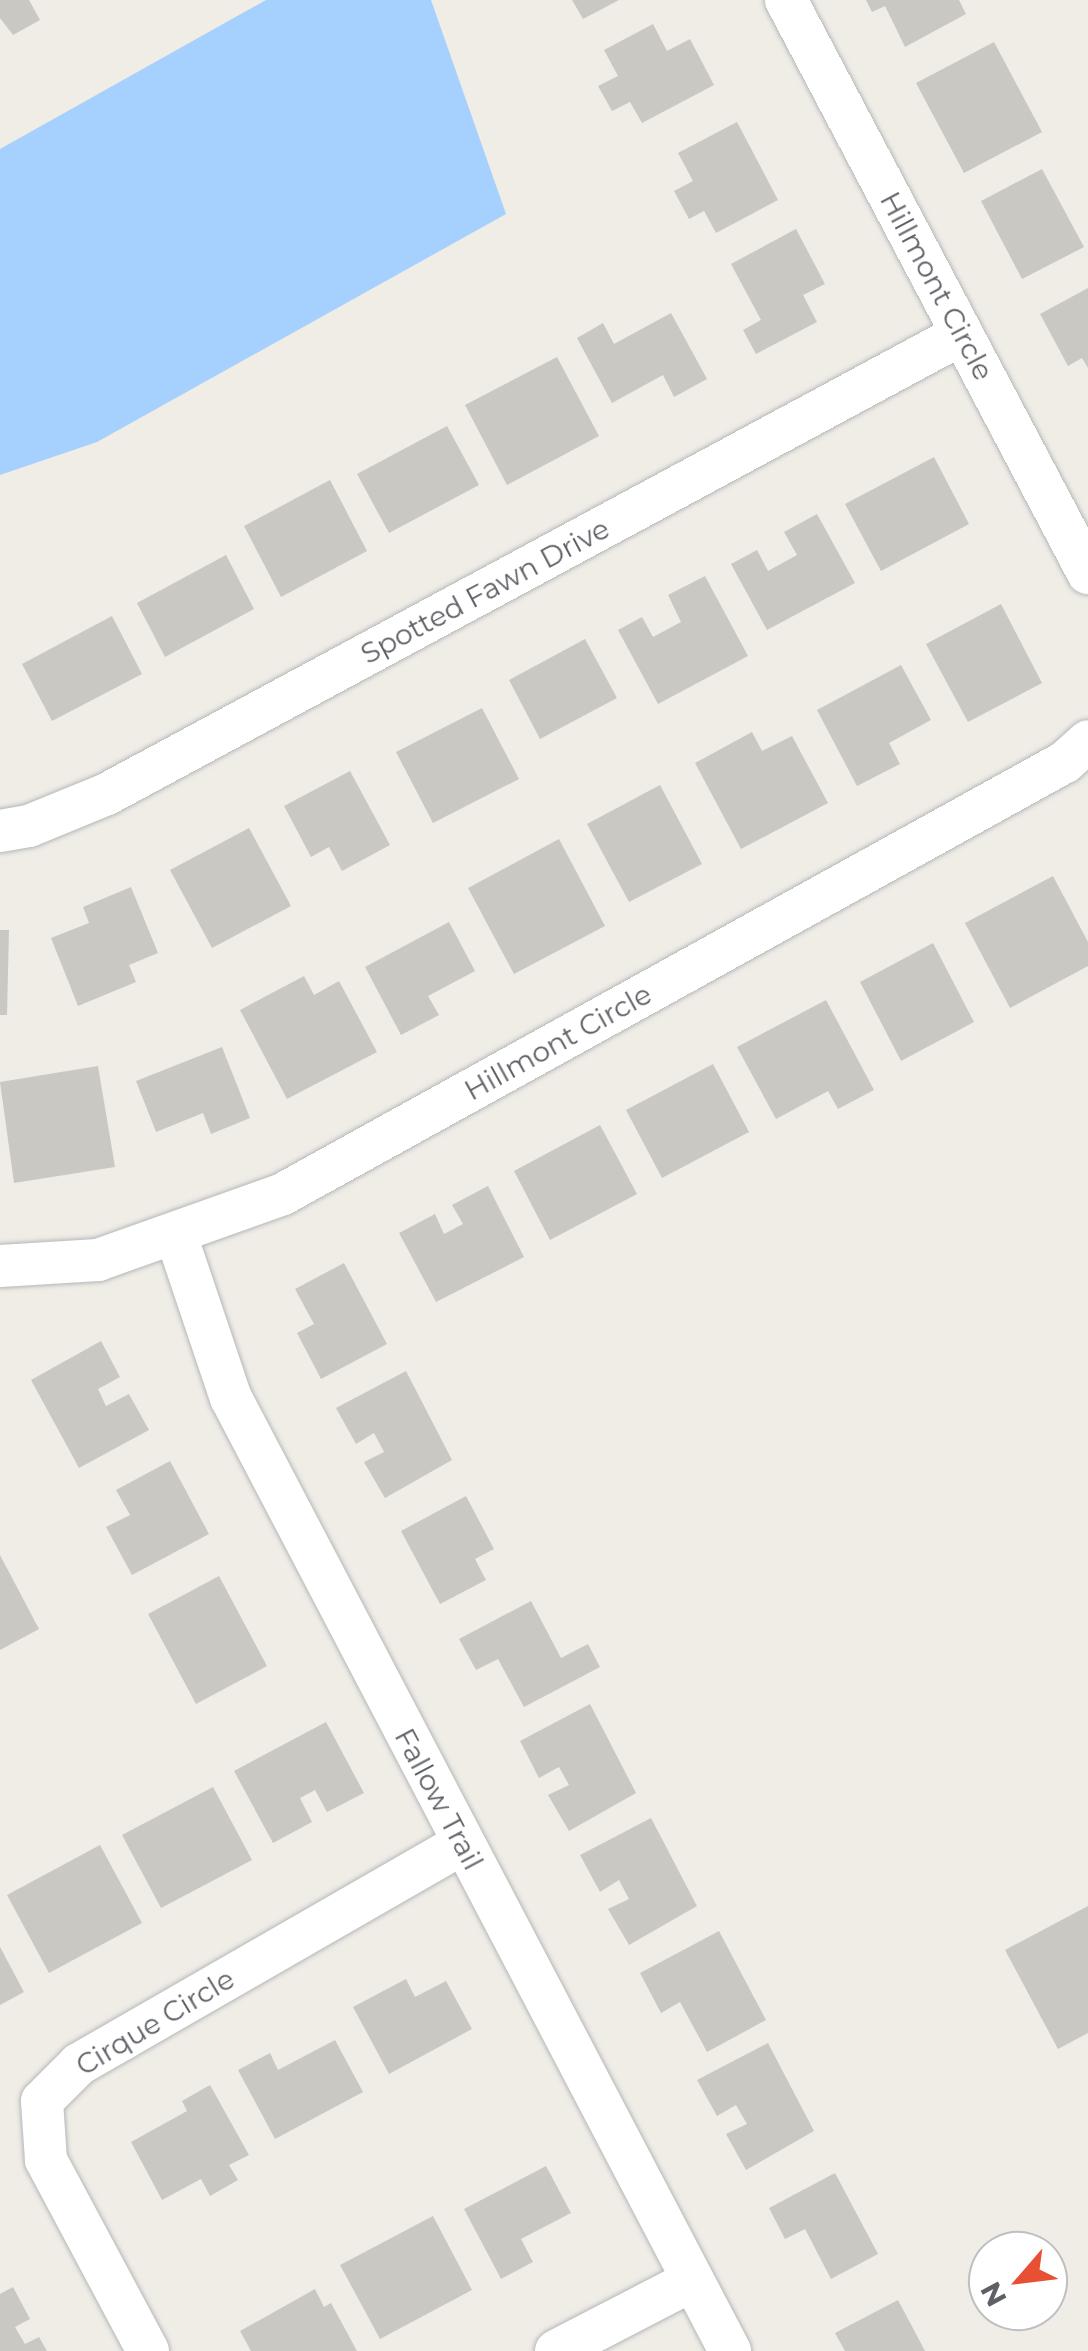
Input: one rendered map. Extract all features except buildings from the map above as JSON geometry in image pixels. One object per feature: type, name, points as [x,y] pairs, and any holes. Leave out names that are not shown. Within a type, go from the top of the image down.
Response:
[{"type":"street","name":"Hillmont Circle","points":[[786,0],[1088,573]]},
{"type":"street","name":"Spotted Fawn Drive","points":[[0,830],[29,826],[107,794],[962,334]]},
{"type":"street","name":"Hillmont Circle","points":[[0,1266],[98,1260],[282,1194],[1065,762],[1088,742]]},
{"type":"street","name":"Fallow Trail","points":[[176,1234],[231,1398],[730,2351]]},
{"type":"street","name":"Cirque Circle","points":[[148,2351],[46,2160],[42,2101],[78,2064],[462,1844]]},
{"type":"street","points":[[556,2351],[693,2280]]},
{"type":"water","points":[[266,0],[431,0],[506,214],[97,442],[0,475],[0,149]]}]
